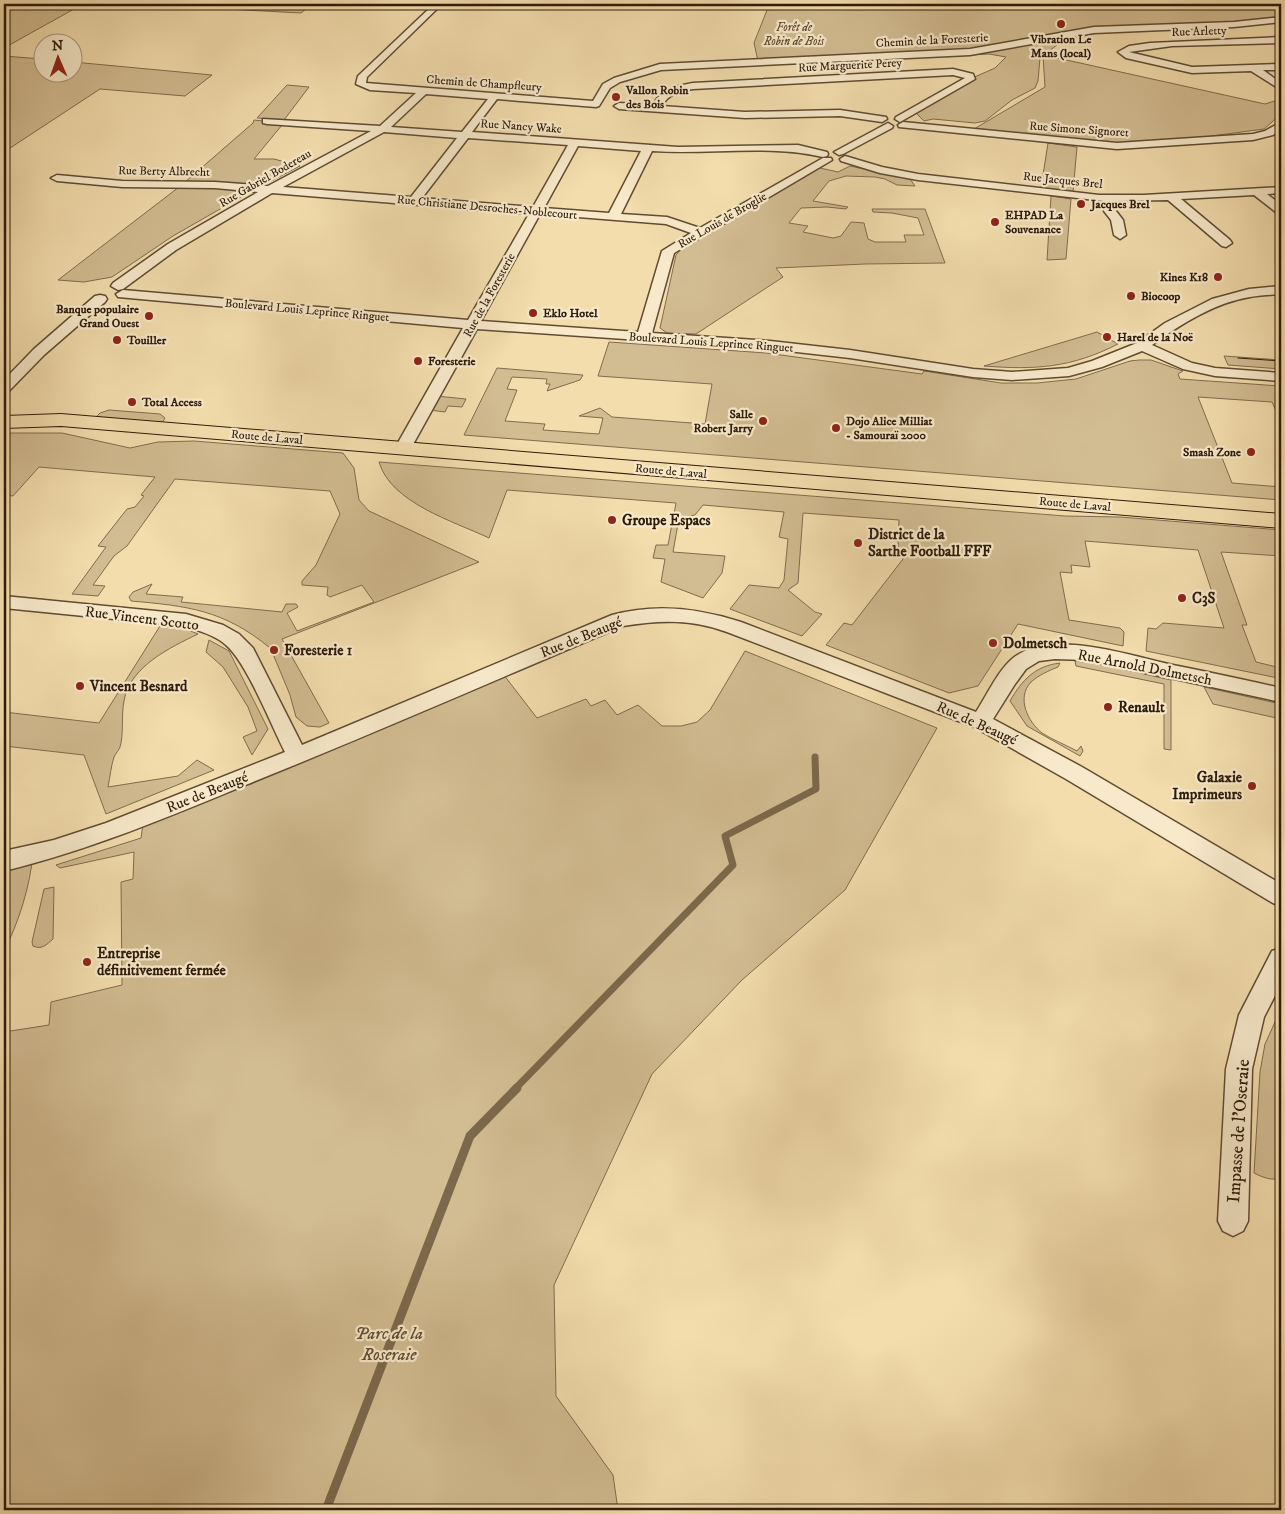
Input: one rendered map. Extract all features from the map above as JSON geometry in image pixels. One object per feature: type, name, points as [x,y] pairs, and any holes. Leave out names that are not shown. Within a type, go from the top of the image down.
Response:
[{"type":"main road","points":[[4,399],[4,407]]},
{"type":"main road","name":"Route de Laval","points":[[4,407],[61,420]]},
{"type":"main road","name":"Route de Laval","points":[[4,422],[61,420],[1281,521]]},
{"type":"street","name":"Chemin de Champfleury","points":[[438,4],[363,76],[361,81],[364,86],[596,104]]},
{"type":"street","name":"Chemin de la Foresterie","points":[[596,104],[606,86],[617,80],[660,67],[970,52],[997,49],[1093,30],[1227,26],[1281,19]]},
{"type":"street","name":"Rue Arletty","points":[[1253,68],[1192,70],[1124,54],[1123,50],[1156,46],[1281,40]]},
{"type":"street","points":[[1253,68],[1281,67]]},
{"type":"street","points":[[1253,68],[1281,87]]},
{"type":"street","name":"Rue Marguerite Perey","points":[[656,109],[659,101],[665,94],[673,90],[693,86],[953,72],[970,76],[970,78],[902,122]]},
{"type":"street","name":"Rue Gabriel Bodereau","points":[[120,290],[172,247],[271,189],[383,129],[424,92]]},
{"type":"street","points":[[414,201],[494,96]]},
{"type":"street","points":[[619,106],[745,115],[840,113],[885,122]]},
{"type":"street","name":"Rue Nancy Wake","points":[[267,120],[678,150],[798,148],[825,157]]},
{"type":"street","points":[[825,157],[842,156],[885,122]]},
{"type":"street","name":"Rue Simone Signoret","points":[[885,122],[902,122],[1117,146],[1253,137],[1269,133],[1281,125]]},
{"type":"street","name":"Rue de la Foresterie","points":[[403,448],[575,142]]},
{"type":"street","points":[[612,217],[648,148]]},
{"type":"street","name":"Rue Jacques Brel","points":[[842,156],[880,170],[918,177],[1110,199],[1281,190]]},
{"type":"street","name":"Rue Louis de Broglie","points":[[644,336],[668,251],[825,157]]},
{"type":"street","name":"Rue Berty Albrecht","points":[[57,178],[122,184],[214,185],[271,189]]},
{"type":"street","name":"Rue Christiane Desroches-Noblecourt","points":[[271,189],[671,222],[702,232]]},
{"type":"street","points":[[1257,192],[1281,211]]},
{"type":"street","points":[[1172,197],[1226,243]]},
{"type":"street","points":[[1110,199],[1110,211],[1117,220],[1120,236]]},
{"type":"street","points":[[4,388],[39,352],[100,299],[94,295],[99,290],[120,290]]},
{"type":"street","name":"Boulevard Louis Leprince Ringuet","points":[[120,290],[472,325],[770,345],[850,354],[973,373],[1012,376],[1069,372],[1097,364],[1142,346],[1170,326],[1217,302],[1249,293],[1281,290]]},
{"type":"street","points":[[1142,346],[1188,366],[1215,372],[1281,377]]},
{"type":"street","points":[[4,371],[39,352]]},
{"type":"street","name":"Rue Vincent Scotto","points":[[4,602],[186,620],[216,630],[232,640],[246,653],[297,756]]},
{"type":"street","name":"Rue de Beaugé","points":[[4,861],[54,849],[112,830],[297,756],[618,620],[662,613],[705,617],[982,722],[1080,776],[1281,896]]},
{"type":"street","name":"Rue Arnold Dolmetsch","points":[[982,722],[1016,667],[1026,658],[1062,651],[1086,653],[1281,695]]},
{"type":"street","name":"Impasse de l'Oseraie","points":[[1233,1222],[1239,1069],[1252,1015],[1281,958]]},
{"type":"green space","points":[[4,4],[83,4],[32,32],[4,48]]},
{"type":"green space","points":[[131,4],[312,4],[301,13]]},
{"type":"green space","name":"Forêt de Robin de Bois","points":[[772,4],[1281,4],[1281,19],[1248,24],[1100,30],[1061,38],[1062,41],[1044,55],[1265,104],[1281,99],[1281,114],[1264,129],[1159,143],[1109,144],[974,129],[1045,87],[1043,56],[1040,58],[1038,81],[1035,88],[1012,100],[985,121],[975,123],[933,119],[924,121],[914,111],[970,79],[995,68],[1006,57],[989,54],[792,64],[758,61],[754,43],[767,10]]},
{"type":"green space","points":[[4,56],[32,58],[32,82],[82,82],[82,63],[212,75],[185,96],[100,89],[4,152]]},
{"type":"green space","points":[[287,85],[309,87],[284,120],[257,118]]},
{"type":"green space","points":[[254,120],[281,123],[282,125],[254,159],[274,159],[300,166],[260,187],[184,183],[253,123]]},
{"type":"green space","points":[[1048,143],[1077,147],[1073,192],[1041,188]]},
{"type":"green space","points":[[850,166],[910,179],[915,186],[897,185],[885,179],[875,177],[846,176],[829,181],[813,201],[848,207],[846,209],[827,207],[801,208],[789,223],[808,226],[803,232],[833,238],[841,236],[851,222],[864,223],[868,239],[875,242],[906,242],[904,235],[924,235],[918,218],[892,213],[873,212],[872,209],[925,209],[945,263],[776,268],[783,277],[696,334],[667,333],[660,328],[676,255],[681,249],[820,168],[838,172]]},
{"type":"green space","points":[[179,187],[255,189],[173,236],[112,277],[84,282],[58,280]]},
{"type":"green space","points":[[1051,196],[1071,199],[1066,259],[1047,260]]},
{"type":"green space","points":[[1097,332],[1118,344],[1084,358],[1052,366],[1020,368],[984,366]]},
{"type":"green space","points":[[609,342],[766,353],[922,374],[924,371],[1001,383],[1037,383],[1076,379],[1130,361],[1151,360],[1183,371],[1178,374],[1180,379],[1280,386],[1281,422],[1272,402],[1198,397],[1232,483],[1281,487],[1281,500],[464,435],[497,368],[583,375],[580,380],[547,391],[550,384],[546,384],[547,379],[512,377],[507,389],[517,390],[505,421],[545,424],[543,430],[599,434],[603,418],[579,416],[600,408],[612,417],[705,424],[712,384],[598,376]]},
{"type":"green space","points":[[1224,356],[1281,360],[1281,369],[1228,365]]},
{"type":"green space","points":[[436,396],[466,399],[462,407],[448,406],[445,412],[429,410]]},
{"type":"green space","points":[[109,410],[160,414],[165,418],[162,423],[96,417],[100,413]]},
{"type":"green space","points":[[4,433],[62,433],[130,448],[158,442],[194,441],[343,453],[354,468],[359,500],[369,511],[479,562],[282,639],[329,723],[320,727],[307,726],[296,717],[290,695],[273,654],[278,652],[275,646],[270,648],[237,625],[205,612],[170,605],[131,601],[129,597],[133,592],[152,584],[146,594],[183,597],[181,602],[282,612],[286,604],[296,604],[298,607],[287,613],[297,631],[374,602],[362,585],[330,597],[327,595],[328,587],[302,585],[302,581],[316,565],[340,514],[330,491],[175,479],[127,546],[114,556],[93,585],[105,586],[98,596],[72,594],[106,547],[98,546],[127,509],[135,507],[144,496],[141,495],[155,477],[39,467],[13,496],[4,495]]},
{"type":"green space","points":[[379,462],[1065,516],[1120,517],[1281,530],[1281,556],[1221,552],[1247,625],[1242,625],[1256,662],[1281,668],[1281,675],[1278,674],[1278,678],[1146,651],[1148,628],[1156,629],[1163,623],[1224,628],[1198,550],[1085,541],[1090,567],[1071,565],[1072,573],[1060,572],[1069,620],[1120,628],[1124,632],[1123,646],[1018,624],[978,686],[949,693],[826,645],[844,623],[852,625],[903,559],[898,546],[899,520],[803,513],[798,583],[788,590],[815,612],[822,614],[802,636],[730,609],[749,585],[779,588],[784,580],[788,539],[779,537],[784,512],[703,505],[695,515],[679,518],[673,552],[725,556],[722,573],[703,598],[661,582],[665,559],[653,558],[656,545],[668,545],[676,503],[507,490],[489,538],[425,509],[410,500],[396,489],[386,476]]},
{"type":"green space","points":[[160,626],[184,628],[198,634],[164,652],[142,668],[134,678],[124,701],[120,748],[113,760],[108,787],[178,776],[197,760],[214,770],[106,814],[84,755],[4,746],[4,712],[99,723]]},
{"type":"green space","points":[[209,640],[229,651],[268,729],[252,755],[243,737],[257,731],[248,707],[223,667],[206,652]]},
{"type":"green space","name":"Parc de la Roseraie","points":[[745,651],[937,728],[845,890],[742,980],[652,1074],[554,1285],[556,1396],[613,1475],[618,1510],[4,1510],[4,1032],[49,1025],[51,1002],[122,985],[121,882],[133,879],[134,852],[60,868],[56,865],[141,838],[144,817],[500,670],[537,718],[586,699],[591,706],[605,700],[617,715],[638,705],[662,726],[681,726],[697,722],[710,710]]},
{"type":"green space","points":[[1075,661],[1095,663],[1171,680],[1171,750],[1164,749],[1164,684],[1076,666]]},
{"type":"green space","points":[[1060,663],[1058,667],[1044,673],[1031,682],[1024,695],[1024,702],[1032,723],[1042,733],[1077,751],[1081,746],[1083,751],[1080,756],[1027,726],[1010,701],[1030,675],[1043,667]]},
{"type":"green space","points":[[1204,687],[1281,704],[1281,719],[1213,704]]},
{"type":"green space","points":[[33,854],[23,904],[4,951],[4,861]]},
{"type":"green space","points":[[54,887],[53,939],[44,946],[36,947],[33,946],[32,942],[44,889]]},
{"type":"green space","points":[[1281,1009],[1281,1177],[1271,1179],[1254,1173],[1260,1072],[1265,1044]]},
{"type":"waterway","points":[[515,1089],[733,865],[725,836],[816,789],[815,757]]},
{"type":"waterway","points":[[326,1510],[470,1136],[517,1088]]},
{"type":"tram line","points":[[1238,358],[1281,361]]},
{"type":"place","name":"Vibration Le Mans (local)","points":[[1061,24]]},
{"type":"place","name":"Vallon Robin des Bois","points":[[616,97]]},
{"type":"place","name":"Jacques Brel","points":[[1081,204]]},
{"type":"place","name":"EHPAD La Souvenance","points":[[995,222]]},
{"type":"place","name":"Kines K18","points":[[1218,277]]},
{"type":"place","name":"Biocoop","points":[[1131,296]]},
{"type":"place","name":"Eklo Hotel","points":[[533,313]]},
{"type":"place","name":"Banque populaire Grand Ouest","points":[[149,316]]},
{"type":"place","name":"Harel de la Noë","points":[[1107,337]]},
{"type":"place","name":"Touiller","points":[[117,340]]},
{"type":"place","name":"Foresterie","points":[[418,361]]},
{"type":"place","name":"Total Access","points":[[132,402]]},
{"type":"place","name":"Salle Robert Jarry","points":[[763,421]]},
{"type":"place","name":"Dojo Alice Milliat - Samouraï 2000","points":[[836,428]]},
{"type":"place","name":"Smash Zone","points":[[1251,452]]},
{"type":"place","name":"Groupe Espacs","points":[[612,520]]},
{"type":"place","name":"District de la Sarthe Football FFF","points":[[858,543]]},
{"type":"place","name":"C3S","points":[[1182,598]]},
{"type":"place","name":"Dolmetsch","points":[[993,643]]},
{"type":"place","name":"Foresterie 1","points":[[274,650]]},
{"type":"place","name":"Vincent Besnard","points":[[80,686]]},
{"type":"place","name":"Renault","points":[[1108,707]]},
{"type":"place","name":"Galaxie Imprimeurs","points":[[1252,786]]},
{"type":"place","name":"Entreprise définitivement fermée","points":[[87,962]]}]
